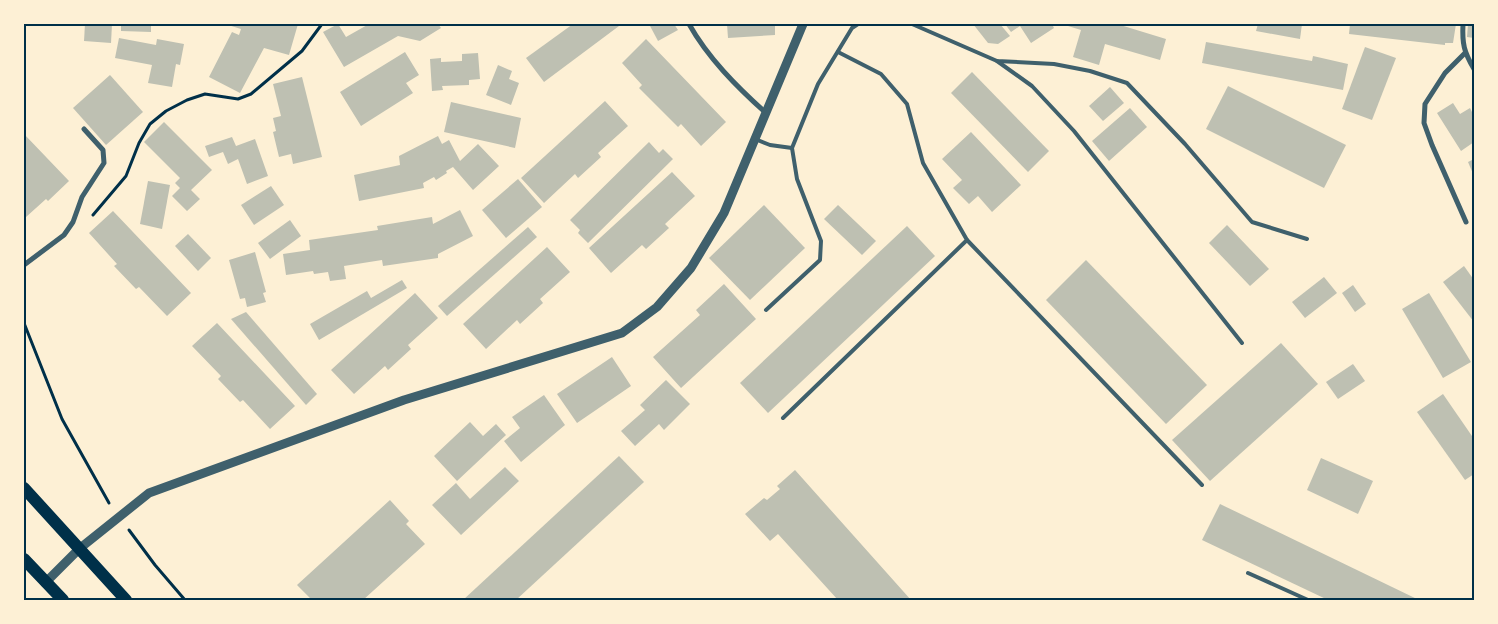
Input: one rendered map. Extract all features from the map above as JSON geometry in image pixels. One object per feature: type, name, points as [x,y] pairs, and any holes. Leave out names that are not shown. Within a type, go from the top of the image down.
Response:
[{"type":"main road","points":[[24,488],[126,600]]},
{"type":"main road","points":[[24,559],[63,600]]},
{"type":"street","points":[[689,24],[733,83],[766,113]]},
{"type":"street","points":[[45,583],[79,549],[149,492],[404,400],[622,333],[657,307],[691,268],[724,212],[803,24]]},
{"type":"street","points":[[1463,24],[1462,35],[1465,53],[1474,69]]},
{"type":"street","points":[[1465,53],[1445,73],[1425,104],[1424,123],[1466,222]]},
{"type":"street","points":[[24,265],[64,235],[73,222],[82,197],[104,163],[103,150],[84,129]]},
{"type":"lane","points":[[766,310],[820,260],[821,241],[798,179],[792,148],[818,84],[852,28],[858,24]]},
{"type":"lane","points":[[912,24],[997,61],[1032,86],[1074,131],[1242,343]]},
{"type":"lane","points":[[838,52],[881,74],[907,104],[923,163],[967,240],[1202,485]]},
{"type":"lane","points":[[997,61],[1054,64],[1090,71],[1128,83],[1185,144],[1252,222],[1307,238]]},
{"type":"lane","points":[[755,140],[770,145],[792,148]]},
{"type":"lane","points":[[783,418],[967,240]]},
{"type":"lane","points":[[1248,573],[1308,600]]},
{"type":"path","points":[[73,222],[91,216],[106,200],[126,176],[139,143],[150,124],[166,111],[187,100],[205,94],[238,99],[251,94],[302,51],[322,24]]},
{"type":"path","points":[[24,323],[62,419],[104,496],[154,565],[185,600]]},
{"type":"building","points":[[85,24],[112,24],[111,43],[84,41]]},
{"type":"building","points":[[121,24],[151,24],[151,32],[121,31]]},
{"type":"building","points":[[225,24],[298,24],[289,55],[264,48],[240,93],[209,77],[232,32],[239,35],[241,29]]},
{"type":"building","points":[[338,24],[346,37],[369,24],[438,24],[441,28],[420,41],[398,36],[344,67],[323,32]]},
{"type":"building","points":[[573,24],[617,24],[619,26],[544,82],[526,58]]},
{"type":"building","points":[[649,24],[674,24],[678,30],[658,41]]},
{"type":"building","points":[[727,24],[775,24],[775,35],[728,38]]},
{"type":"building","points":[[973,24],[1000,24],[1010,36],[998,44],[988,43]]},
{"type":"building","points":[[1005,24],[1052,24],[1054,28],[1031,43],[1020,26],[1011,32]]},
{"type":"building","points":[[1068,24],[1117,24],[1166,39],[1160,60],[1105,44],[1099,65],[1073,57],[1081,30],[1068,26]]},
{"type":"building","points":[[1258,24],[1302,24],[1300,39],[1256,31]]},
{"type":"building","points":[[1350,24],[1456,24],[1453,43],[1445,43],[1445,45],[1349,34]]},
{"type":"building","points":[[1468,24],[1474,24],[1474,38],[1467,37]]},
{"type":"building","points":[[119,38],[156,45],[157,39],[184,44],[180,65],[176,64],[172,87],[148,83],[152,65],[115,58]]},
{"type":"building","points":[[646,39],[726,122],[701,146],[681,124],[678,127],[639,88],[642,85],[622,63]]},
{"type":"building","points":[[1206,42],[1312,61],[1313,56],[1348,64],[1343,90],[1202,63]]},
{"type":"building","points":[[1365,47],[1396,58],[1372,120],[1342,109]]},
{"type":"building","points":[[405,52],[419,75],[406,83],[413,93],[361,126],[340,92]]},
{"type":"building","points":[[478,53],[480,79],[469,80],[469,85],[442,86],[443,90],[432,91],[430,59],[441,58],[441,62],[462,61],[462,54]]},
{"type":"building","points":[[498,65],[512,71],[509,79],[519,83],[511,105],[486,95]]},
{"type":"building","points":[[972,72],[1049,151],[1028,172],[951,93]]},
{"type":"building","points":[[110,75],[143,112],[106,145],[73,108]]},
{"type":"building","points":[[302,77],[322,157],[293,164],[291,154],[279,157],[273,132],[276,131],[273,118],[281,116],[273,84]]},
{"type":"building","points":[[1228,86],[1346,145],[1324,188],[1206,129]]},
{"type":"building","points":[[1110,87],[1124,103],[1103,121],[1089,106]]},
{"type":"building","points":[[605,101],[628,126],[598,153],[601,157],[578,178],[575,174],[544,203],[521,178]]},
{"type":"building","points":[[451,102],[521,118],[515,148],[444,132]]},
{"type":"building","points":[[1453,103],[1460,114],[1470,108],[1474,116],[1474,142],[1461,151],[1437,113]]},
{"type":"building","points":[[1130,108],[1147,127],[1109,161],[1092,141]]},
{"type":"building","points":[[164,122],[212,170],[191,190],[200,199],[187,211],[172,196],[180,188],[175,183],[180,178],[144,142]]},
{"type":"building","points":[[971,132],[1021,185],[992,212],[978,196],[969,204],[953,188],[962,180],[942,159]]},
{"type":"building","points":[[24,134],[69,181],[48,201],[46,199],[26,217],[24,215]]},
{"type":"building","points":[[438,136],[442,144],[449,140],[460,161],[478,144],[499,166],[473,190],[453,167],[436,180],[434,177],[423,183],[424,188],[359,201],[354,175],[400,165],[399,156]]},
{"type":"building","points":[[232,137],[236,146],[255,139],[268,176],[247,184],[238,159],[228,164],[223,152],[209,157],[205,146]]},
{"type":"building","points":[[649,142],[659,153],[663,149],[673,159],[588,243],[578,233],[580,230],[570,220]]},
{"type":"building","points":[[1474,159],[1474,176],[1468,162]]},
{"type":"building","points":[[672,172],[695,196],[665,224],[669,228],[646,249],[642,245],[611,273],[589,248]]},
{"type":"building","points":[[518,179],[542,207],[506,238],[482,210]]},
{"type":"building","points":[[148,181],[170,185],[162,229],[140,224]]},
{"type":"building","points":[[271,186],[284,205],[254,225],[241,205]]},
{"type":"building","points":[[764,205],[805,248],[750,300],[709,258]]},
{"type":"building","points":[[838,205],[876,241],[862,255],[824,219]]},
{"type":"building","points":[[460,210],[473,236],[438,254],[438,258],[383,266],[382,260],[344,266],[346,279],[330,281],[328,272],[314,274],[313,271],[286,275],[283,254],[310,250],[309,240],[378,230],[377,226],[432,217],[433,224]]},
{"type":"building","points":[[113,211],[191,293],[167,316],[139,287],[136,289],[114,266],[117,264],[89,233]]},
{"type":"building","points":[[290,220],[301,236],[270,259],[258,243]]},
{"type":"building","points":[[1227,225],[1269,269],[1250,286],[1209,243]]},
{"type":"building","points":[[907,226],[935,256],[768,413],[740,383]]},
{"type":"building","points":[[528,227],[537,237],[447,316],[438,306]]},
{"type":"building","points":[[188,234],[211,258],[198,271],[175,246]]},
{"type":"building","points":[[547,247],[570,272],[540,299],[543,303],[520,324],[517,320],[486,349],[463,324]]},
{"type":"building","points":[[255,252],[266,292],[263,293],[266,302],[247,307],[245,298],[240,299],[229,260]]},
{"type":"building","points":[[1086,260],[1207,385],[1166,424],[1046,300]]},
{"type":"building","points":[[1464,266],[1474,280],[1474,322],[1443,282]]},
{"type":"building","points":[[1324,277],[1337,293],[1305,318],[1292,302]]},
{"type":"building","points":[[402,280],[407,288],[319,340],[310,324],[367,291],[371,298]]},
{"type":"building","points":[[724,284],[756,319],[681,388],[653,357],[700,315],[696,310]]},
{"type":"building","points":[[1353,285],[1366,304],[1355,312],[1342,293]]},
{"type":"building","points":[[415,293],[438,318],[408,345],[411,349],[388,370],[385,366],[354,394],[331,370]]},
{"type":"building","points":[[1429,293],[1471,362],[1443,378],[1402,309]]},
{"type":"building","points":[[246,312],[317,394],[306,405],[231,319]]},
{"type":"building","points":[[217,323],[295,406],[270,429],[243,400],[240,402],[218,379],[221,376],[192,346]]},
{"type":"building","points":[[1281,343],[1318,384],[1210,481],[1172,440]]},
{"type":"building","points":[[612,357],[631,386],[577,423],[557,394]]},
{"type":"building","points":[[1353,364],[1365,381],[1338,399],[1326,382]]},
{"type":"building","points":[[666,380],[690,404],[664,430],[659,424],[635,446],[621,431],[645,410],[640,405]]},
{"type":"building","points":[[1443,394],[1474,439],[1474,474],[1465,480],[1417,412]]},
{"type":"building","points":[[544,395],[565,425],[521,462],[504,441],[520,428],[512,417]]},
{"type":"building","points":[[470,422],[483,436],[496,424],[506,435],[457,481],[434,456]]},
{"type":"building","points":[[619,456],[644,482],[516,600],[463,600]]},
{"type":"building","points":[[1321,458],[1373,481],[1358,514],[1307,490]]},
{"type":"building","points":[[505,467],[519,481],[461,535],[432,505],[456,483],[470,499]]},
{"type":"building","points":[[795,470],[911,600],[838,600],[778,534],[770,541],[745,514],[764,498],[767,500],[780,489],[777,486]]},
{"type":"building","points":[[390,500],[409,521],[406,524],[425,544],[363,600],[312,600],[297,585]]},
{"type":"building","points":[[1220,504],[1419,600],[1328,600],[1202,540]]}]
